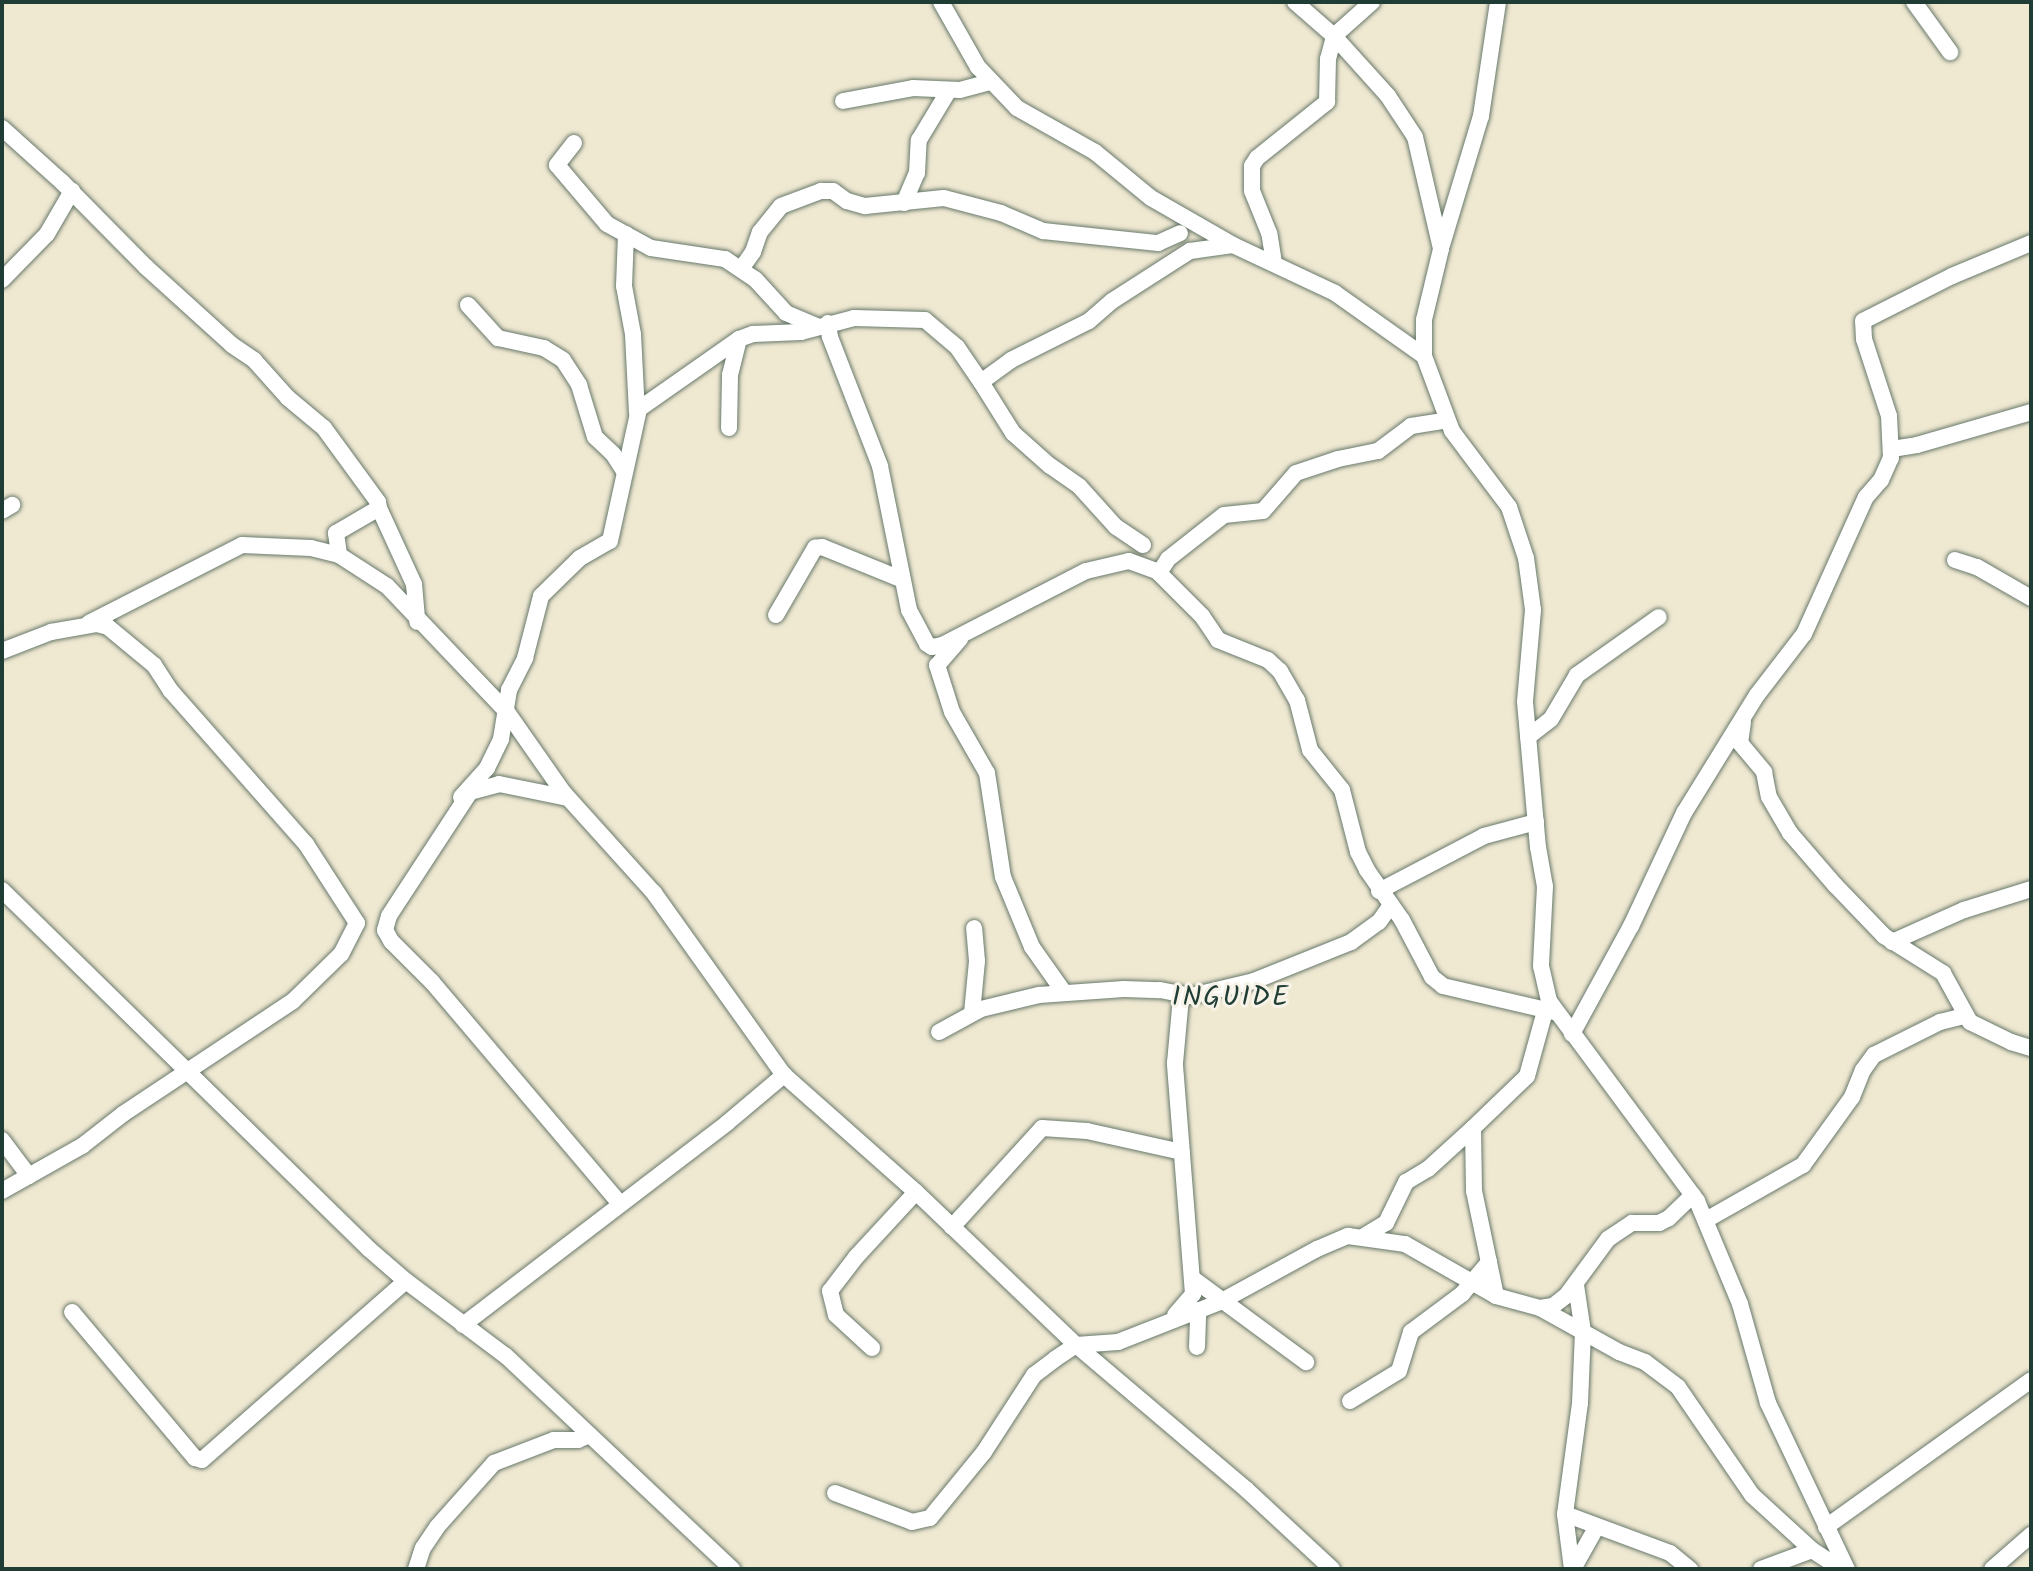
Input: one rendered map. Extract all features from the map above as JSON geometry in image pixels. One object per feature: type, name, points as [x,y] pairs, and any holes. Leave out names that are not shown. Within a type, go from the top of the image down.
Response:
[{"type":"street","points":[[941,2],[966,50],[989,82],[1017,108],[1085,146],[1162,204],[1233,245],[1335,293],[1424,356]]},
{"type":"street","points":[[1295,2],[1334,36],[1388,96],[1415,137],[1441,249]]},
{"type":"street","points":[[1274,263],[1269,233],[1252,191],[1250,171],[1257,158],[1327,102],[1328,59],[1334,36],[1372,2]]},
{"type":"street","points":[[1364,1236],[1386,1223],[1406,1182],[1440,1159],[1527,1076],[1550,1012],[1543,983],[1545,896],[1528,737],[1526,671],[1533,610],[1523,541],[1509,507],[1447,420],[1424,356],[1424,320],[1441,249],[1481,116],[1498,2]]},
{"type":"street","points":[[1914,2],[1950,52]]},
{"type":"street","points":[[843,101],[913,88],[949,90],[989,82]]},
{"type":"street","points":[[904,203],[917,173],[919,140],[949,90]]},
{"type":"street","points":[[2,128],[72,191],[146,267],[232,345],[262,367],[288,398],[324,428],[390,526],[414,584],[417,622]]},
{"type":"street","points":[[574,143],[558,163],[559,169],[600,219],[651,248],[685,256],[706,254],[741,269],[766,289],[783,311],[823,325],[880,466],[891,506],[901,579],[909,610],[927,644],[935,647],[964,634],[1086,571],[1129,561],[1159,573],[1202,616],[1218,640],[1268,660],[1280,671],[1297,700],[1307,743],[1342,790],[1358,852],[1379,891],[1391,905],[1438,982],[1550,1012],[1572,1034],[1693,1195],[1740,1304],[1768,1403],[1844,1569]]},
{"type":"street","points":[[2,280],[47,234],[72,191]]},
{"type":"street","points":[[741,269],[765,226],[789,200],[828,191],[865,206],[944,198],[1001,213],[1043,231],[1158,243],[1180,233]]},
{"type":"street","points":[[1162,204],[1180,233],[1178,259]]},
{"type":"street","points":[[569,798],[499,784],[482,786],[461,797],[487,768],[501,739],[509,690],[525,658],[537,602],[580,558],[610,541],[637,413],[633,334],[624,286],[626,234]]},
{"type":"street","points":[[1572,1034],[1637,914],[1684,813],[1745,716],[1804,634],[1866,497],[1881,480],[1892,449],[1889,416],[1864,339],[1863,321],[1952,276],[2031,243]]},
{"type":"street","points":[[981,382],[1021,354],[1089,321],[1112,301],[1196,249],[1233,245]]},
{"type":"street","points":[[468,305],[498,338],[544,348],[563,360],[579,385],[595,437],[613,454],[624,471]]},
{"type":"street","points":[[637,413],[739,339],[753,334],[779,335],[865,317],[925,320],[957,347],[1013,433],[1050,466],[1079,486],[1116,527],[1143,545]]},
{"type":"street","points":[[1390,330],[1411,327],[1424,320]]},
{"type":"street","points":[[729,428],[730,375],[739,339]]},
{"type":"street","points":[[1892,449],[1917,445],[2031,412]]},
{"type":"street","points":[[1159,573],[1168,559],[1224,515],[1263,511],[1296,473],[1338,459],[1378,451],[1411,426],[1447,420]]},
{"type":"street","points":[[311,548],[379,508]]},
{"type":"street","points":[[336,533],[339,555]]},
{"type":"street","points":[[2,651],[35,636],[87,624],[242,545],[311,548],[339,555],[387,586],[417,622],[507,712],[569,798],[654,893],[784,1075],[916,1192],[1076,1345],[1247,1490],[1332,1569]]},
{"type":"street","points":[[776,615],[815,548],[822,547],[901,579]]},
{"type":"street","points":[[1955,560],[1977,567],[2031,598]]},
{"type":"street","points":[[1528,737],[1551,719],[1577,675],[1659,617]]},
{"type":"street","points":[[2,1191],[82,1146],[308,988],[341,954],[357,923],[306,844],[171,691],[154,665],[108,627],[87,624]]},
{"type":"street","points":[[964,634],[937,665],[952,712],[987,773],[1003,877],[1032,947],[1063,991]]},
{"type":"street","points":[[1745,716],[1740,743],[1764,772],[1769,797],[1790,833],[1892,942],[1943,973],[1964,1016],[1992,1034],[2031,1047]]},
{"type":"street","points":[[470,792],[389,916],[385,930],[620,1204]]},
{"type":"street","points":[[1379,891],[1484,836],[1536,822]]},
{"type":"street","points":[[1892,942],[1964,910],[2031,889]]},
{"type":"street","points":[[2,890],[406,1281],[506,1356],[732,1569]]},
{"type":"street","points":[[939,1032],[972,1013],[998,1003],[1063,991],[1148,989],[1181,997],[1254,981],[1351,942],[1372,929],[1391,905]]},
{"type":"street","points":[[972,1013],[977,961],[974,928]]},
{"type":"street","points":[[1169,1321],[1193,1294],[1175,1063],[1181,997]]},
{"type":"street","points":[[1706,1220],[1803,1165],[1852,1097],[1863,1070],[1874,1055],[1940,1022],[1964,1016]]},
{"type":"street","points":[[463,1325],[727,1123],[784,1075]]},
{"type":"street","points":[[952,1227],[1042,1128],[1087,1131],[1182,1152]]},
{"type":"street","points":[[1473,1128],[1474,1191],[1483,1220],[1496,1296]]},
{"type":"street","points":[[2,1140],[29,1176]]},
{"type":"street","points":[[872,1348],[836,1315],[830,1291],[856,1257],[916,1192]]},
{"type":"street","points":[[1540,1308],[1553,1306],[1576,1285],[1608,1239],[1632,1223],[1659,1223],[1669,1218],[1693,1195]]},
{"type":"street","points":[[835,1493],[912,1522],[930,1518],[984,1452],[1034,1375],[1076,1345],[1118,1342],[1220,1302],[1317,1249],[1348,1236],[1364,1236],[1405,1244],[1496,1296],[1540,1308],[1645,1362],[1678,1387],[1752,1495],[1812,1550],[1844,1569]]},
{"type":"street","points":[[1350,1401],[1399,1371],[1411,1332],[1462,1294],[1489,1262]]},
{"type":"street","points":[[1192,1278],[1220,1302],[1306,1362]]},
{"type":"street","points":[[72,1312],[195,1458],[202,1460],[406,1281]]},
{"type":"street","points":[[1573,1569],[1565,1514],[1580,1403],[1583,1332],[1576,1285]]},
{"type":"street","points":[[1197,1347],[1198,1310]]},
{"type":"street","points":[[1826,1527],[2031,1380]]},
{"type":"street","points":[[543,1447],[556,1427],[561,1409]]},
{"type":"street","points":[[416,1569],[423,1548],[437,1527],[494,1463],[543,1447],[554,1440],[589,1435]]},
{"type":"street","points":[[1565,1514],[1670,1553],[1690,1569]]},
{"type":"street","points":[[1573,1569],[1596,1528]]},
{"type":"street","points":[[1992,1569],[2031,1535]]},
{"type":"street","points":[[1761,1569],[1812,1550]]},
{"type":"district","name":"INGUIDE","points":[[1231,998]]}]
